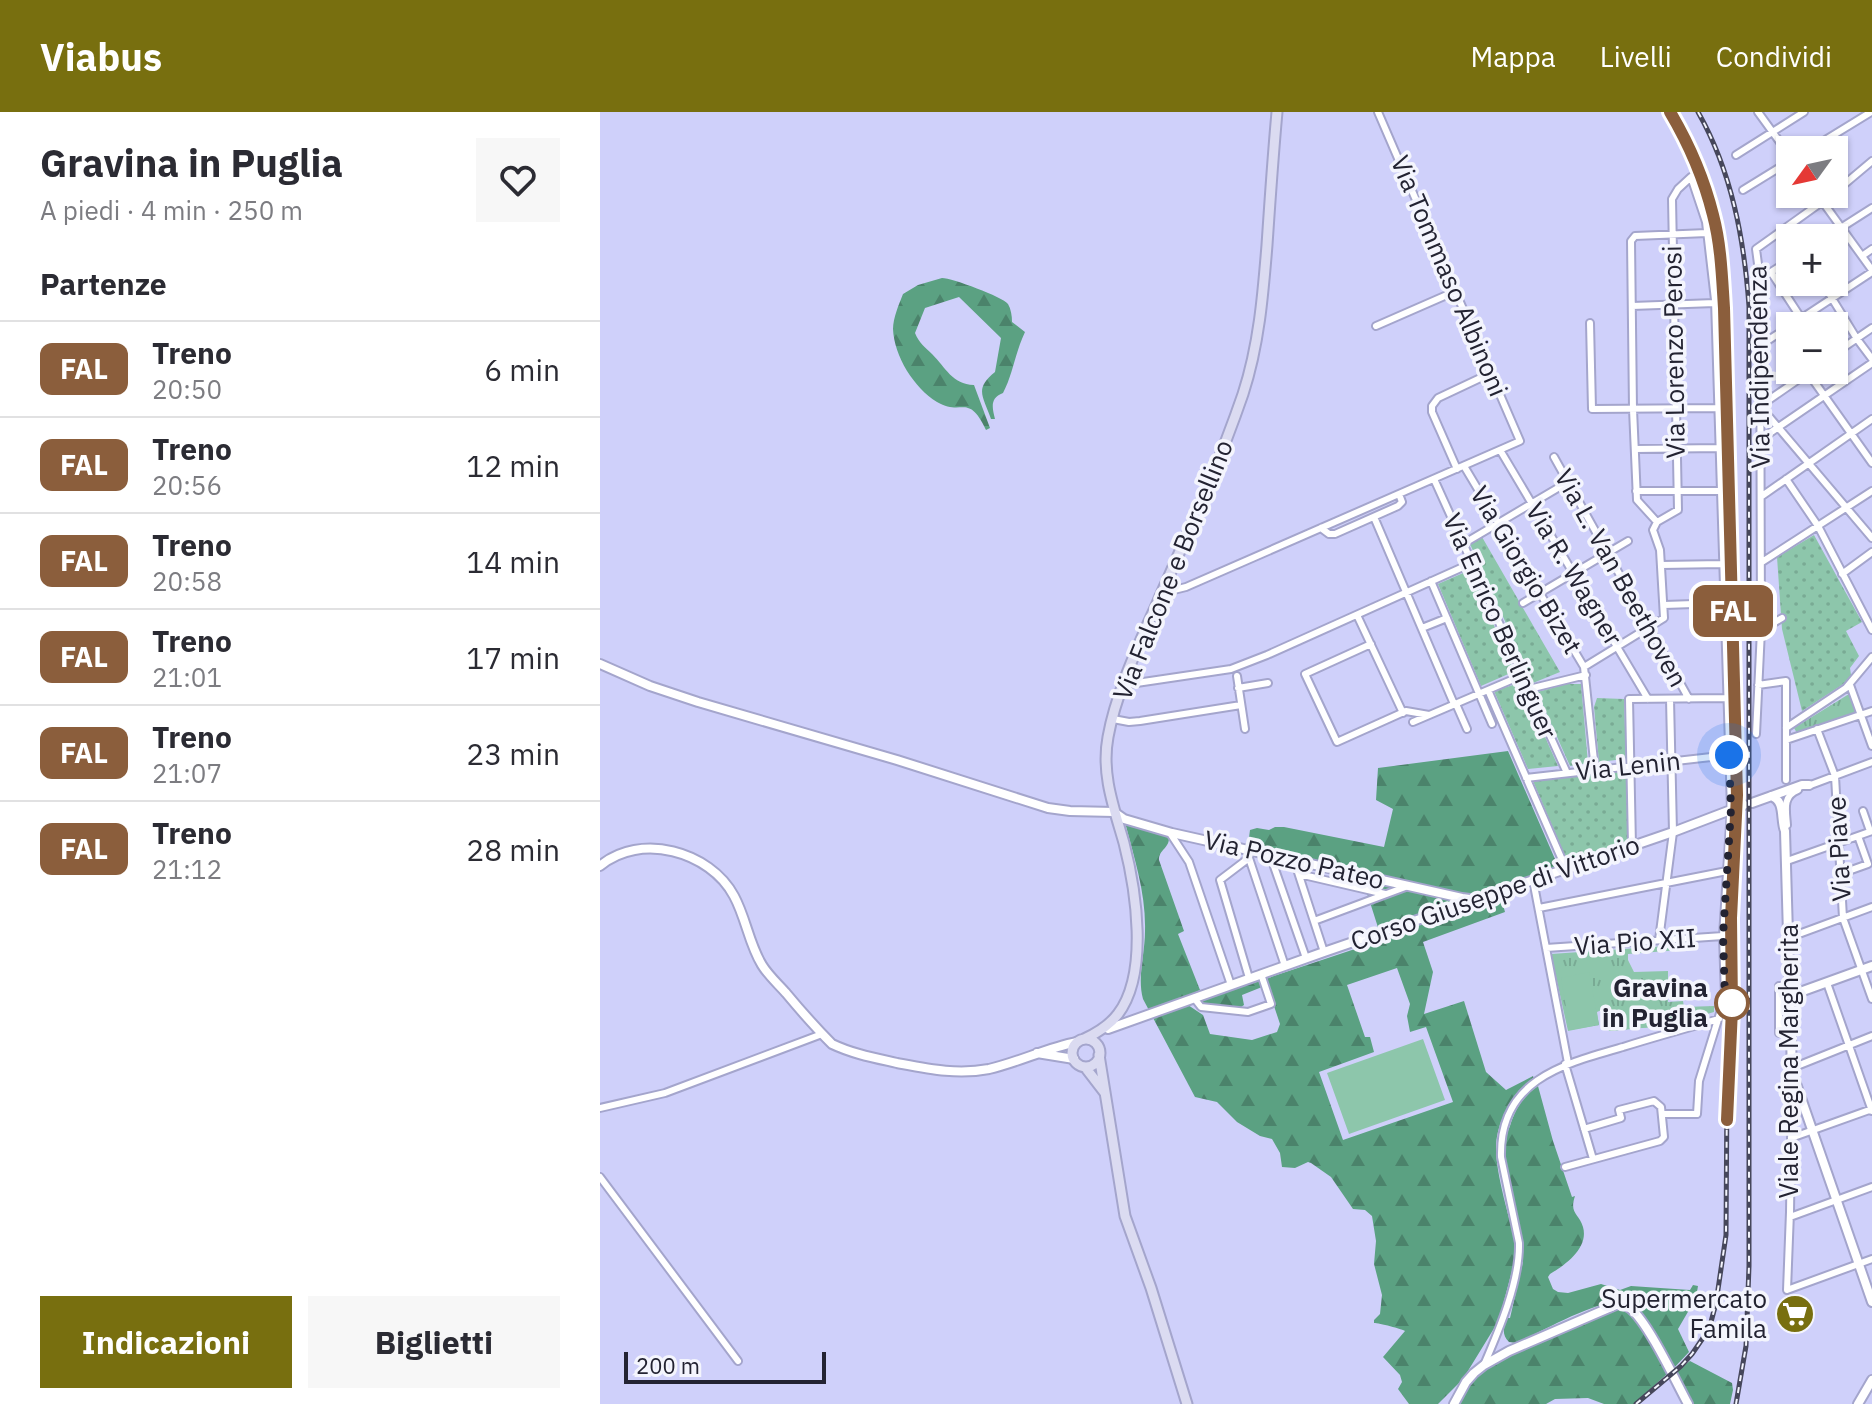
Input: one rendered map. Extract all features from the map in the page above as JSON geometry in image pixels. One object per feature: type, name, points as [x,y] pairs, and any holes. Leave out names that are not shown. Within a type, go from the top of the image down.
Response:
[{"type":"main road","name":"Via Falcone e Borsellino","points":[[1099,1053],[1109,1026],[1120,1011],[1131,986],[1136,947],[1136,915],[1131,884],[1108,785],[1108,735],[1123,685],[1244,390],[1262,308],[1277,112]]},
{"type":"main road","name":"Via Falcone e Borsellino","points":[[1081,1040],[1109,1026]]},
{"type":"main road","points":[[1105,1093],[1085,1067],[1074,1059],[1072,1052],[1081,1040],[1092,1041],[1099,1053],[1125,1216],[1187,1404]]},
{"type":"main road","points":[[1085,1067],[1096,1062],[1099,1053]]},
{"type":"street","name":"Via Tommaso Albinoni","points":[[1378,112],[1520,441],[1500,450]]},
{"type":"street","points":[[1758,112],[1776,137]]},
{"type":"street","points":[[1736,155],[1804,112]]},
{"type":"street","points":[[1832,136],[1871,112]]},
{"type":"street","points":[[1848,181],[1872,161]]},
{"type":"street","points":[[1743,190],[1776,168]]},
{"type":"street","name":"Via Indipendenza","points":[[1663,1114],[1697,1114],[1699,1081],[1725,997],[1723,936],[1727,871],[1739,807],[1729,755],[1715,303],[1706,222],[1691,177]]},
{"type":"street","name":"Via Lorenzo Perosi","points":[[1657,522],[1678,510],[1672,199],[1691,177]]},
{"type":"street","name":"Via Indipendenza","points":[[1756,734],[1762,496],[1760,279],[1756,249],[1814,208]]},
{"type":"street","points":[[1848,224],[1872,208]]},
{"type":"street","points":[[1529,689],[1585,671],[1664,618],[1660,546],[1653,528],[1657,522],[1639,504],[1636,491],[1631,241],[1633,237],[1707,233]]},
{"type":"street","points":[[1810,312],[1872,271],[1848,236]]},
{"type":"street","points":[[1862,256],[1872,249]]},
{"type":"street","points":[[1760,279],[1776,269]]},
{"type":"street","points":[[1771,272],[1797,312]]},
{"type":"street","points":[[1376,326],[1456,291]]},
{"type":"street","points":[[1761,439],[1872,361],[1831,298]]},
{"type":"street","points":[[1632,306],[1715,303]]},
{"type":"street","points":[[1590,323],[1592,409],[1719,408]]},
{"type":"street","points":[[1848,345],[1872,328]]},
{"type":"street","points":[[1761,345],[1776,335]]},
{"type":"street","points":[[1457,469],[1432,406],[1438,398],[1491,373]]},
{"type":"street","points":[[1791,384],[1760,406],[1872,538]]},
{"type":"street","points":[[1817,384],[1872,463]]},
{"type":"street","points":[[1762,496],[1872,419]]},
{"type":"street","points":[[1635,449],[1721,448]]},
{"type":"street","points":[[1162,593],[1186,587],[1500,450]]},
{"type":"street","name":"Via R. Wagner","points":[[1500,450],[1648,699]]},
{"type":"street","name":"Via L. Van Beethoven","points":[[1554,457],[1689,699]]},
{"type":"street","name":"Via Giorgio Bizet","points":[[1464,466],[1585,671],[1595,770]]},
{"type":"street","name":"Via Enrico Berlinguer","points":[[1434,479],[1567,773]]},
{"type":"street","points":[[1786,479],[1818,526],[1872,630]]},
{"type":"street","points":[[1463,544],[1568,482]]},
{"type":"street","points":[[1636,491],[1722,491]]},
{"type":"street","points":[[1762,562],[1872,491]]},
{"type":"street","points":[[1321,528],[1335,534],[1401,505],[1399,494]]},
{"type":"street","points":[[1374,517],[1467,729]]},
{"type":"street","points":[[1523,603],[1628,541]]},
{"type":"street","points":[[1842,574],[1872,552]]},
{"type":"street","points":[[1123,685],[1235,668],[1472,563]]},
{"type":"street","points":[[1661,565],[1723,564]]},
{"type":"street","points":[[1431,581],[1492,724]]},
{"type":"street","points":[[1664,605],[1724,603]]},
{"type":"street","points":[[1357,615],[1403,713]]},
{"type":"street","points":[[1422,628],[1447,618]]},
{"type":"street","points":[[1761,630],[1782,618]]},
{"type":"street","points":[[1371,644],[1305,674],[1337,742],[1406,711],[1429,715]]},
{"type":"street","points":[[1786,728],[1850,685],[1872,657]]},
{"type":"street","points":[[600,664],[650,686],[698,702],[1038,805],[1070,811],[1114,812]]},
{"type":"street","points":[[1413,722],[1523,675]]},
{"type":"street","points":[[1237,676],[1245,729]]},
{"type":"street","points":[[1758,685],[1786,681],[1786,780]]},
{"type":"street","points":[[1238,688],[1268,683]]},
{"type":"street","points":[[1850,685],[1872,746]]},
{"type":"street","points":[[1488,690],[1566,869]]},
{"type":"street","points":[[1632,846],[1629,699],[1727,698]]},
{"type":"street","points":[[1659,940],[1673,832],[1670,699]]},
{"type":"street","points":[[1113,719],[1140,721],[1241,705]]},
{"type":"street","points":[[1786,740],[1872,711]]},
{"type":"street","name":"Via Piave","points":[[1817,729],[1835,776],[1843,918],[1872,999]]},
{"type":"street","name":"Via Lenin","points":[[1526,778],[1729,755]]},
{"type":"street","points":[[1809,785],[1872,762]]},
{"type":"street","name":"Corso Giuseppe di Vittorio","points":[[1109,1026],[1809,785]]},
{"type":"street","name":"Viale Regina Margherita","points":[[1785,831],[1789,796],[1809,785]]},
{"type":"street","name":"Viale Regina Margherita","points":[[1771,796],[1780,803],[1787,861],[1792,1070],[1787,1290],[1859,1264]]},
{"type":"street","points":[[1787,861],[1871,831],[1863,811]]},
{"type":"street","name":"Via Pozzo Pateo","points":[[1114,812],[1124,819],[1248,854],[1270,855],[1477,900]]},
{"type":"street","points":[[1169,832],[1189,862],[1231,985]]},
{"type":"street","points":[[1840,874],[1868,864],[1858,836]]},
{"type":"street","points":[[600,866],[621,853],[650,848],[682,854],[715,873],[736,898],[754,951],[764,968],[822,1034],[832,1044],[847,1051],[944,1072],[963,1073],[990,1068],[1081,1040]]},
{"type":"street","points":[[1249,978],[1220,885],[1223,876],[1248,854],[1285,966]]},
{"type":"street","points":[[1270,855],[1306,958]]},
{"type":"street","points":[[1294,860],[1324,952]]},
{"type":"street","points":[[1539,908],[1727,871]]},
{"type":"street","name":"Via Pozzo Pateo","points":[[1299,874],[1386,894]]},
{"type":"street","points":[[1533,880],[1567,1064],[1593,1159]]},
{"type":"street","points":[[1314,921],[1408,886]]},
{"type":"street","points":[[1788,938],[1872,907]]},
{"type":"street","name":"Via Pio XII","points":[[1546,948],[1723,936]]},
{"type":"street","points":[[1790,1033],[1779,1033],[1779,986],[1789,991],[1827,983],[1872,966]]},
{"type":"street","points":[[1194,998],[1201,1007],[1250,1012],[1271,1004],[1261,974]]},
{"type":"street","points":[[1791,1138],[1872,1110],[1827,983]]},
{"type":"street","points":[[1484,1365],[1504,1318],[1519,1255],[1501,1143],[1508,1119],[1522,1094],[1540,1078],[1567,1064],[1719,1019]]},
{"type":"street","points":[[600,1108],[665,1093],[822,1034]]},
{"type":"street","points":[[1872,1036],[1792,1070],[1872,1302]]},
{"type":"street","points":[[1037,1053],[1074,1059]]},
{"type":"street","points":[[1565,1167],[1662,1140],[1663,1114],[1660,1105],[1651,1101],[1619,1110],[1621,1118],[1584,1129]]},
{"type":"street","points":[[600,1177],[738,1361]]},
{"type":"street","points":[[1790,1217],[1872,1187]]},
{"type":"street","points":[[1859,1264],[1872,1259]]},
{"type":"street","points":[[1453,1402],[1466,1382],[1484,1365],[1618,1304],[1632,1310],[1645,1325],[1688,1404]]},
{"type":"street","points":[[1858,1404],[1872,1380]]},
{"type":"green space","points":[[942,278],[977,288],[1004,301],[1010,308],[1012,322],[1025,332],[1003,393],[994,400],[995,419],[991,419],[982,388],[995,372],[1001,338],[959,297],[925,308],[915,333],[950,374],[960,382],[974,385],[990,428],[986,430],[969,408],[946,406],[929,396],[913,380],[897,350],[893,325],[903,294],[918,285]]},
{"type":"green space","points":[[1814,535],[1862,622],[1846,631],[1859,656],[1850,668],[1851,675],[1845,683],[1802,711],[1782,629],[1777,557]]},
{"type":"green space","points":[[1482,537],[1560,672],[1533,683],[1470,544]]},
{"type":"green space","points":[[1470,570],[1513,669],[1513,672],[1481,686],[1438,584]]},
{"type":"green space","points":[[1567,684],[1581,684],[1588,763],[1570,766],[1537,692]]},
{"type":"green space","points":[[1513,685],[1525,692],[1558,766],[1528,769],[1494,691]]},
{"type":"green space","points":[[1849,694],[1856,712],[1797,733],[1794,728]]},
{"type":"green space","points":[[1597,698],[1624,699],[1624,759],[1599,762],[1594,707]]},
{"type":"green space","points":[[1508,751],[1558,866],[1498,887],[1505,912],[1423,942],[1433,972],[1424,1014],[1464,1001],[1486,1072],[1506,1090],[1533,1076],[1534,1079],[1519,1092],[1507,1109],[1497,1138],[1498,1171],[1516,1247],[1501,1317],[1463,1379],[1438,1404],[1409,1404],[1398,1389],[1402,1382],[1400,1375],[1383,1357],[1405,1331],[1374,1323],[1380,1314],[1382,1295],[1374,1264],[1376,1241],[1372,1216],[1365,1210],[1353,1209],[1331,1177],[1311,1163],[1295,1168],[1282,1167],[1280,1153],[1272,1139],[1260,1136],[1237,1122],[1217,1102],[1195,1097],[1141,991],[1144,904],[1126,825],[1169,836],[1159,860],[1184,931],[1178,934],[1200,990],[1186,997],[1188,1005],[1203,1015],[1210,1034],[1252,1040],[1277,1032],[1280,1024],[1267,985],[1242,995],[1244,1005],[1238,1009],[1204,1005],[1202,1000],[1382,940],[1368,896],[1352,869],[1248,845],[1250,830],[1284,827],[1384,847],[1393,809],[1376,800],[1378,768]],"holes":[[[1397,968],[1410,1004],[1407,1016],[1410,1032],[1426,1027],[1453,1102],[1343,1140],[1319,1072],[1374,1052],[1370,1037],[1365,1037],[1347,985]]]},
{"type":"green space","points":[[1627,771],[1629,842],[1568,863],[1533,781]]},
{"type":"green space","points":[[1680,945],[1680,950],[1628,954],[1628,960],[1634,972],[1668,971],[1668,1002],[1683,1001],[1684,1007],[1714,1006],[1714,1012],[1653,1030],[1652,1027],[1609,1031],[1606,1008],[1597,1012],[1599,1025],[1568,1031],[1551,954]]},
{"type":"green space","points":[[1589,972],[1599,1025],[1570,1030],[1561,978]]},
{"type":"green space","points":[[1651,1004],[1653,1027],[1609,1031],[1607,1008]]},
{"type":"green space","points":[[1423,1039],[1445,1100],[1349,1134],[1327,1073]]},
{"type":"green space","points":[[1538,1086],[1553,1141],[1572,1197],[1575,1196],[1574,1210],[1584,1235],[1574,1255],[1548,1277],[1553,1289],[1568,1293],[1601,1284],[1620,1290],[1631,1286],[1690,1290],[1693,1285],[1698,1286],[1696,1298],[1678,1329],[1689,1352],[1673,1369],[1638,1310],[1622,1302],[1593,1308],[1517,1343],[1509,1342],[1505,1336],[1505,1324],[1510,1318],[1523,1262],[1520,1231],[1506,1173],[1504,1144],[1517,1109]]},
{"type":"green space","points":[[1623,1308],[1644,1329],[1668,1373],[1634,1404],[1604,1404],[1588,1398],[1555,1399],[1546,1404],[1457,1404],[1477,1375],[1490,1365],[1553,1334],[1612,1309]]},
{"type":"green space","points":[[1690,1361],[1732,1383],[1730,1404],[1693,1404],[1675,1372]]},
{"type":"railway","points":[[1636,1404],[1692,1354],[1711,1322],[1716,1303],[1726,1235],[1727,1085],[1732,1009],[1731,918],[1737,795],[1723,285],[1718,238],[1709,202],[1695,162],[1670,112]]},
{"type":"railway","points":[[1698,112],[1728,182],[1740,231],[1749,306],[1749,1266],[1746,1346],[1736,1404]]},
{"type":"train","name":"FAL","points":[[1670,112],[1699,169],[1714,217],[1724,308],[1737,795],[1727,1120]]},
{"type":"place","name":"Gravina in Puglia","points":[[1732,1003]]},
{"type":"place","name":"Supermercato Famila","points":[[1795,1314]]},
{"type":"route","points":[[1729,755],[1731,809],[1723,936],[1725,999],[1732,1003]]}]
